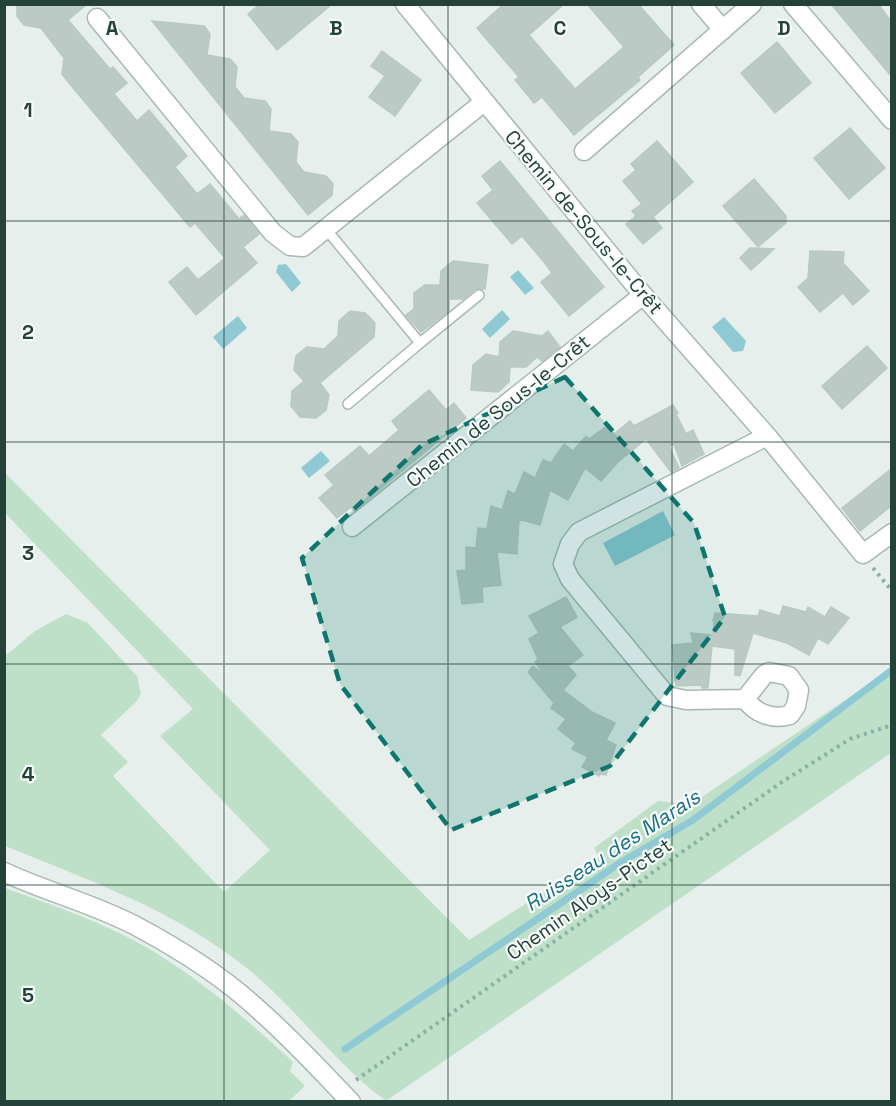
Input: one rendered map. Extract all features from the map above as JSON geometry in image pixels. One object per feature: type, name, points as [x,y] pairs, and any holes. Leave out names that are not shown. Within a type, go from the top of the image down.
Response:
[{"type":"street","name":"Chemin de-Sous-le-Crêt","points":[[405,4],[643,295],[767,436],[863,554]]},
{"type":"street","points":[[701,4],[723,30]]},
{"type":"street","points":[[584,151],[752,4]]},
{"type":"street","points":[[793,4],[891,120]]},
{"type":"street","points":[[97,18],[273,233],[290,246],[303,247],[484,102]]},
{"type":"street","name":"Chemin de Sous-le-Crêt","points":[[352,527],[643,295]]},
{"type":"street","points":[[745,699],[686,700],[667,696],[570,579],[563,564],[570,544],[579,532],[767,436]]},
{"type":"street","points":[[863,554],[891,533]]},
{"type":"street","points":[[4,873],[88,905],[134,926],[221,979],[260,1010],[347,1098]]},
{"type":"lane","points":[[326,229],[420,343]]},
{"type":"lane","points":[[348,404],[479,295]]},
{"type":"path","points":[[863,554],[891,591]]},
{"type":"path","name":"Chemin Aloys-Pictet","points":[[347,1098],[357,1080],[392,1054],[785,780],[850,739],[891,725]]},
{"type":"highlighted area","points":[[565,377],[694,523],[725,617],[610,766],[451,830],[340,684],[302,558],[422,445]]},
{"type":"green space","points":[[4,472],[469,940],[599,857],[594,848],[658,801],[690,805],[891,669],[891,753],[386,1101],[350,1071],[266,985],[220,948],[131,898],[5,846],[5,656],[35,631],[66,614],[88,623],[137,676],[141,694],[136,702],[101,735],[128,762],[113,776],[224,892],[270,850],[160,736],[193,709],[5,513]]},
{"type":"green space","points":[[5,888],[101,925],[156,953],[192,977],[260,1032],[293,1062],[290,1071],[305,1086],[289,1101],[5,1101]]},
{"type":"water","points":[[286,264],[301,283],[292,292],[276,272],[278,265]]},
{"type":"water","points":[[518,270],[534,288],[525,295],[510,277]]},
{"type":"water","points":[[502,310],[510,319],[490,338],[482,329]]},
{"type":"water","points":[[238,316],[247,328],[223,349],[213,337]]},
{"type":"water","points":[[724,317],[746,341],[743,351],[733,352],[712,327]]},
{"type":"water","points":[[321,451],[330,461],[309,478],[301,468]]},
{"type":"water","points":[[663,511],[675,535],[615,566],[603,543]]},
{"type":"building","points":[[17,4],[87,4],[68,20],[110,69],[113,67],[127,83],[114,94],[137,121],[149,110],[187,156],[175,167],[197,194],[210,184],[239,219],[244,215],[259,234],[243,247],[257,263],[196,315],[169,282],[187,267],[198,280],[225,258],[195,223],[190,227],[69,83],[62,74],[64,58],[41,28],[24,25],[17,16]]},
{"type":"building","points":[[260,4],[332,4],[277,50],[248,14]]},
{"type":"building","points":[[504,4],[564,4],[529,35],[575,89],[624,47],[587,4],[638,4],[674,45],[638,77],[640,80],[574,135],[542,97],[534,103],[515,80],[519,77],[477,28]]},
{"type":"building","points":[[831,4],[878,4],[891,21],[891,76]]},
{"type":"building","points":[[152,21],[204,26],[210,34],[207,55],[230,59],[237,67],[235,87],[244,98],[265,101],[271,109],[269,131],[291,134],[298,142],[296,162],[304,172],[326,176],[333,184],[332,195],[308,215]]},
{"type":"building","points":[[777,42],[811,83],[775,113],[741,73]]},
{"type":"building","points":[[382,51],[421,80],[395,116],[369,97],[385,76],[371,66]]},
{"type":"building","points":[[850,128],[885,168],[849,199],[814,158]]},
{"type":"building","points":[[657,141],[693,182],[653,217],[662,228],[643,244],[626,224],[636,216],[632,211],[642,204],[623,181],[636,170],[631,164]]},
{"type":"building","points":[[500,161],[604,287],[569,316],[541,282],[552,273],[544,262],[522,236],[512,244],[477,203],[493,190],[482,176]]},
{"type":"building","points":[[754,179],[786,216],[786,223],[758,247],[723,206]]},
{"type":"building","points":[[750,248],[774,249],[751,270],[740,258]]},
{"type":"building","points":[[810,251],[844,252],[843,263],[869,291],[853,305],[843,293],[820,312],[798,287],[808,278]]},
{"type":"building","points":[[453,261],[488,265],[485,289],[475,289],[463,299],[449,299],[449,311],[421,332],[406,315],[414,309],[414,293],[425,285],[440,285],[441,271]]},
{"type":"building","points":[[350,311],[365,313],[375,323],[374,337],[320,383],[329,395],[326,410],[316,418],[300,417],[291,406],[292,391],[304,381],[294,370],[296,356],[307,347],[324,349],[338,336],[339,321]]},
{"type":"building","points":[[513,331],[542,336],[548,331],[560,347],[542,361],[537,357],[526,367],[510,367],[509,382],[498,392],[471,390],[473,365],[486,354],[499,357],[500,342]]},
{"type":"building","points":[[867,346],[887,368],[842,409],[822,386]]},
{"type":"building","points":[[429,390],[446,410],[454,403],[466,418],[354,511],[351,507],[337,518],[319,498],[334,485],[325,475],[360,446],[369,456],[399,430],[392,421]]},
{"type":"building","points":[[673,405],[678,413],[667,422],[677,416],[686,434],[693,430],[704,454],[682,466],[674,444],[669,446],[679,468],[671,472],[646,439],[618,462],[601,481],[585,468],[568,500],[550,490],[540,525],[519,519],[517,554],[497,552],[501,585],[482,587],[483,602],[462,604],[457,571],[466,570],[466,547],[476,548],[478,528],[487,529],[491,506],[502,510],[508,491],[515,494],[524,472],[535,478],[543,460],[551,463],[564,444],[573,451],[586,436],[589,439],[608,425],[614,434],[630,421],[634,426]]},
{"type":"building","points":[[891,469],[891,506],[860,531],[842,508]]},
{"type":"building","points":[[566,597],[577,617],[560,627],[583,655],[568,666],[576,675],[563,690],[592,712],[615,723],[606,740],[616,745],[606,775],[600,774],[599,776],[582,767],[588,757],[572,749],[576,743],[558,729],[566,719],[551,708],[554,703],[528,672],[533,666],[545,676],[535,662],[538,659],[529,639],[539,633],[529,616]]},
{"type":"building","points":[[783,606],[806,612],[808,607],[825,617],[831,607],[849,618],[828,644],[818,638],[809,655],[787,643],[753,633],[740,676],[735,675],[735,649],[712,646],[708,688],[702,688],[701,683],[701,685],[676,686],[672,645],[693,643],[691,633],[713,635],[714,623],[728,625],[713,621],[715,613],[758,616],[760,610],[780,616]]},
{"type":"waterway","name":"Ruisseau des Marais","points":[[345,1049],[620,863],[693,820],[892,670]]}]
